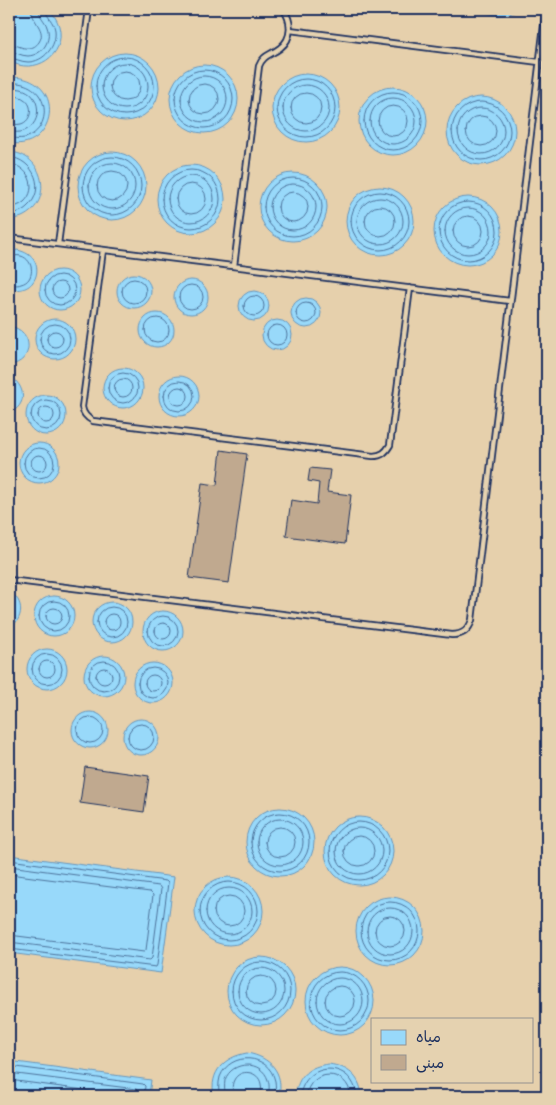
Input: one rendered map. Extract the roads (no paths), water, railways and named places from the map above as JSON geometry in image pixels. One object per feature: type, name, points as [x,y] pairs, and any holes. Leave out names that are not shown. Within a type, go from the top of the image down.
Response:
[{"type":"lane","points":[[58,244],[89,9]]},
{"type":"lane","points":[[234,266],[259,66],[261,60],[278,50],[288,38],[290,23],[283,9]]},
{"type":"lane","points":[[9,580],[452,635],[466,632],[472,620],[546,9]]},
{"type":"lane","points":[[290,30],[539,62]]},
{"type":"lane","points":[[9,238],[510,301]]},
{"type":"lane","points":[[103,250],[82,407],[87,417],[93,421],[373,456],[382,454],[390,445],[410,288]]},
{"type":"water","points":[[9,9],[49,9],[59,26],[60,37],[58,46],[46,60],[28,66],[9,61]]},
{"type":"water","points":[[480,9],[519,9],[510,14],[494,15]]},
{"type":"water","points":[[125,53],[138,56],[149,63],[156,74],[159,87],[156,100],[149,111],[138,118],[125,121],[112,118],[101,111],[94,100],[91,87],[94,74],[101,63],[112,56]]},
{"type":"water","points":[[204,65],[217,68],[228,75],[235,86],[238,99],[235,112],[228,123],[217,130],[204,133],[191,130],[180,123],[173,112],[170,99],[173,86],[180,75],[191,68]]},
{"type":"water","points":[[306,74],[319,77],[330,84],[337,95],[340,108],[337,121],[330,132],[319,139],[306,142],[293,139],[282,132],[275,121],[272,108],[275,95],[282,84],[293,77]]},
{"type":"water","points":[[13,77],[31,81],[42,90],[48,102],[49,114],[45,127],[37,137],[25,143],[9,143],[9,78]]},
{"type":"water","points":[[393,87],[406,90],[417,97],[424,108],[427,121],[424,134],[417,145],[406,152],[393,155],[380,152],[369,145],[362,134],[359,121],[362,108],[369,97],[380,90]]},
{"type":"water","points":[[481,97],[494,100],[505,107],[512,118],[515,131],[512,144],[505,155],[494,162],[481,165],[468,162],[457,155],[450,144],[447,131],[450,118],[457,107],[468,100]]},
{"type":"water","points":[[9,152],[21,154],[30,160],[37,169],[41,179],[42,190],[39,201],[32,210],[22,217],[10,220],[9,219]]},
{"type":"water","points":[[112,152],[125,155],[136,162],[143,173],[146,186],[143,199],[136,210],[125,217],[112,220],[99,217],[88,210],[81,199],[78,186],[81,173],[88,162],[99,155]]},
{"type":"water","points":[[191,165],[204,168],[215,175],[222,186],[225,199],[222,212],[215,223],[204,230],[191,233],[178,230],[167,223],[160,212],[157,199],[160,186],[167,175],[178,168]]},
{"type":"water","points":[[293,173],[306,176],[317,183],[324,194],[327,207],[324,220],[317,231],[306,238],[293,241],[280,238],[269,231],[262,220],[259,207],[262,194],[269,183],[280,176]]},
{"type":"water","points":[[380,187],[393,190],[404,197],[411,208],[414,221],[411,234],[404,245],[393,252],[380,255],[367,252],[356,245],[349,234],[346,221],[349,208],[356,197],[367,190]]},
{"type":"water","points":[[468,197],[481,200],[492,207],[499,218],[502,231],[499,244],[492,255],[481,262],[468,265],[455,262],[444,255],[437,244],[434,231],[437,218],[444,207],[455,200]]},
{"type":"water","points":[[17,250],[27,254],[34,260],[37,267],[33,282],[27,287],[19,289],[9,288],[9,253]]},
{"type":"water","points":[[60,270],[74,276],[80,290],[74,304],[60,310],[46,304],[40,290],[46,276]]},
{"type":"water","points":[[134,274],[146,279],[151,291],[146,303],[134,308],[122,303],[117,291],[122,279]]},
{"type":"water","points":[[191,280],[203,285],[208,297],[203,309],[191,314],[179,309],[174,297],[179,285]]},
{"type":"water","points":[[254,291],[260,292],[268,300],[268,312],[260,320],[254,321],[248,320],[240,312],[239,306],[240,300],[248,292]]},
{"type":"water","points":[[306,298],[312,299],[320,307],[320,319],[312,327],[306,328],[300,327],[292,319],[291,313],[292,307],[300,299]]},
{"type":"water","points":[[157,313],[169,318],[174,330],[169,342],[157,347],[145,342],[140,330],[145,318]]},
{"type":"water","points":[[55,319],[69,325],[75,339],[69,353],[55,359],[41,353],[35,339],[41,325]]},
{"type":"water","points":[[277,320],[283,321],[291,329],[291,341],[283,349],[277,350],[271,349],[263,341],[262,335],[263,329],[271,321]]},
{"type":"water","points":[[9,326],[23,334],[28,346],[27,353],[23,359],[9,365]]},
{"type":"water","points":[[119,368],[127,368],[134,371],[140,377],[143,388],[140,399],[134,405],[127,408],[119,408],[112,405],[106,399],[103,392],[103,384],[106,377],[112,371]]},
{"type":"water","points":[[9,376],[19,385],[22,401],[15,410],[9,413]]},
{"type":"water","points":[[175,376],[183,376],[190,379],[196,385],[199,396],[196,407],[190,413],[183,416],[175,416],[168,413],[162,407],[159,400],[159,392],[162,385],[168,379]]},
{"type":"water","points":[[46,395],[60,401],[66,415],[60,429],[46,435],[32,429],[26,415],[32,401]]},
{"type":"water","points":[[39,443],[53,449],[59,463],[53,477],[39,483],[25,477],[19,463],[25,449]]},
{"type":"water","points":[[9,592],[18,600],[21,610],[18,620],[9,628]]},
{"type":"water","points":[[54,596],[68,602],[74,616],[68,630],[54,636],[40,630],[34,616],[40,602]]},
{"type":"water","points":[[112,602],[126,608],[132,622],[126,636],[112,642],[98,636],[92,622],[98,608]]},
{"type":"water","points":[[163,611],[177,617],[183,631],[177,645],[163,651],[149,645],[143,631],[149,617]]},
{"type":"water","points":[[47,649],[61,655],[67,669],[61,683],[47,689],[33,683],[27,669],[33,655]]},
{"type":"water","points":[[104,656],[118,662],[124,676],[118,690],[104,696],[90,690],[84,676],[90,662]]},
{"type":"water","points":[[153,663],[167,669],[173,683],[167,697],[153,703],[139,697],[133,683],[139,669]]},
{"type":"water","points":[[90,712],[97,713],[103,717],[107,723],[107,737],[103,743],[97,747],[90,748],[83,747],[77,743],[73,737],[72,730],[73,723],[77,717],[83,713]]},
{"type":"water","points":[[141,719],[148,720],[154,724],[158,730],[158,744],[154,750],[148,754],[141,755],[134,754],[128,750],[124,744],[123,737],[124,730],[128,724],[134,720]]},
{"type":"water","points":[[280,808],[293,811],[304,818],[311,829],[314,842],[311,855],[304,866],[293,873],[280,876],[267,873],[256,866],[249,855],[246,842],[249,829],[256,818],[267,811]]},
{"type":"water","points":[[359,817],[372,820],[383,827],[390,838],[393,851],[390,864],[383,875],[372,882],[359,885],[346,882],[335,875],[328,864],[325,851],[328,838],[335,827],[346,820]]},
{"type":"water","points":[[9,855],[174,877],[161,973],[9,953]]},
{"type":"water","points":[[229,877],[242,880],[253,887],[260,898],[263,911],[260,924],[253,935],[242,942],[229,945],[216,942],[205,935],[198,924],[195,911],[198,898],[205,887],[216,880]]},
{"type":"water","points":[[390,897],[403,900],[414,907],[421,918],[424,931],[421,944],[414,955],[403,962],[390,965],[377,962],[366,955],[359,944],[356,931],[359,918],[366,907],[377,900]]},
{"type":"water","points":[[261,957],[274,960],[285,967],[292,978],[295,991],[292,1004],[285,1015],[274,1022],[261,1025],[248,1022],[237,1015],[230,1004],[227,991],[230,978],[237,967],[248,960]]},
{"type":"water","points":[[340,967],[353,970],[364,977],[371,988],[374,1001],[371,1014],[364,1025],[353,1032],[340,1035],[327,1032],[316,1025],[309,1014],[306,1001],[309,988],[316,977],[327,970]]},
{"type":"water","points":[[247,1053],[262,1058],[274,1067],[279,1080],[279,1096],[214,1096],[214,1080],[220,1067],[231,1058]]},
{"type":"water","points":[[9,1061],[151,1080],[149,1096],[9,1096]]},
{"type":"water","points":[[329,1064],[342,1067],[352,1074],[359,1083],[362,1096],[295,1096],[299,1082],[310,1069]]}]
